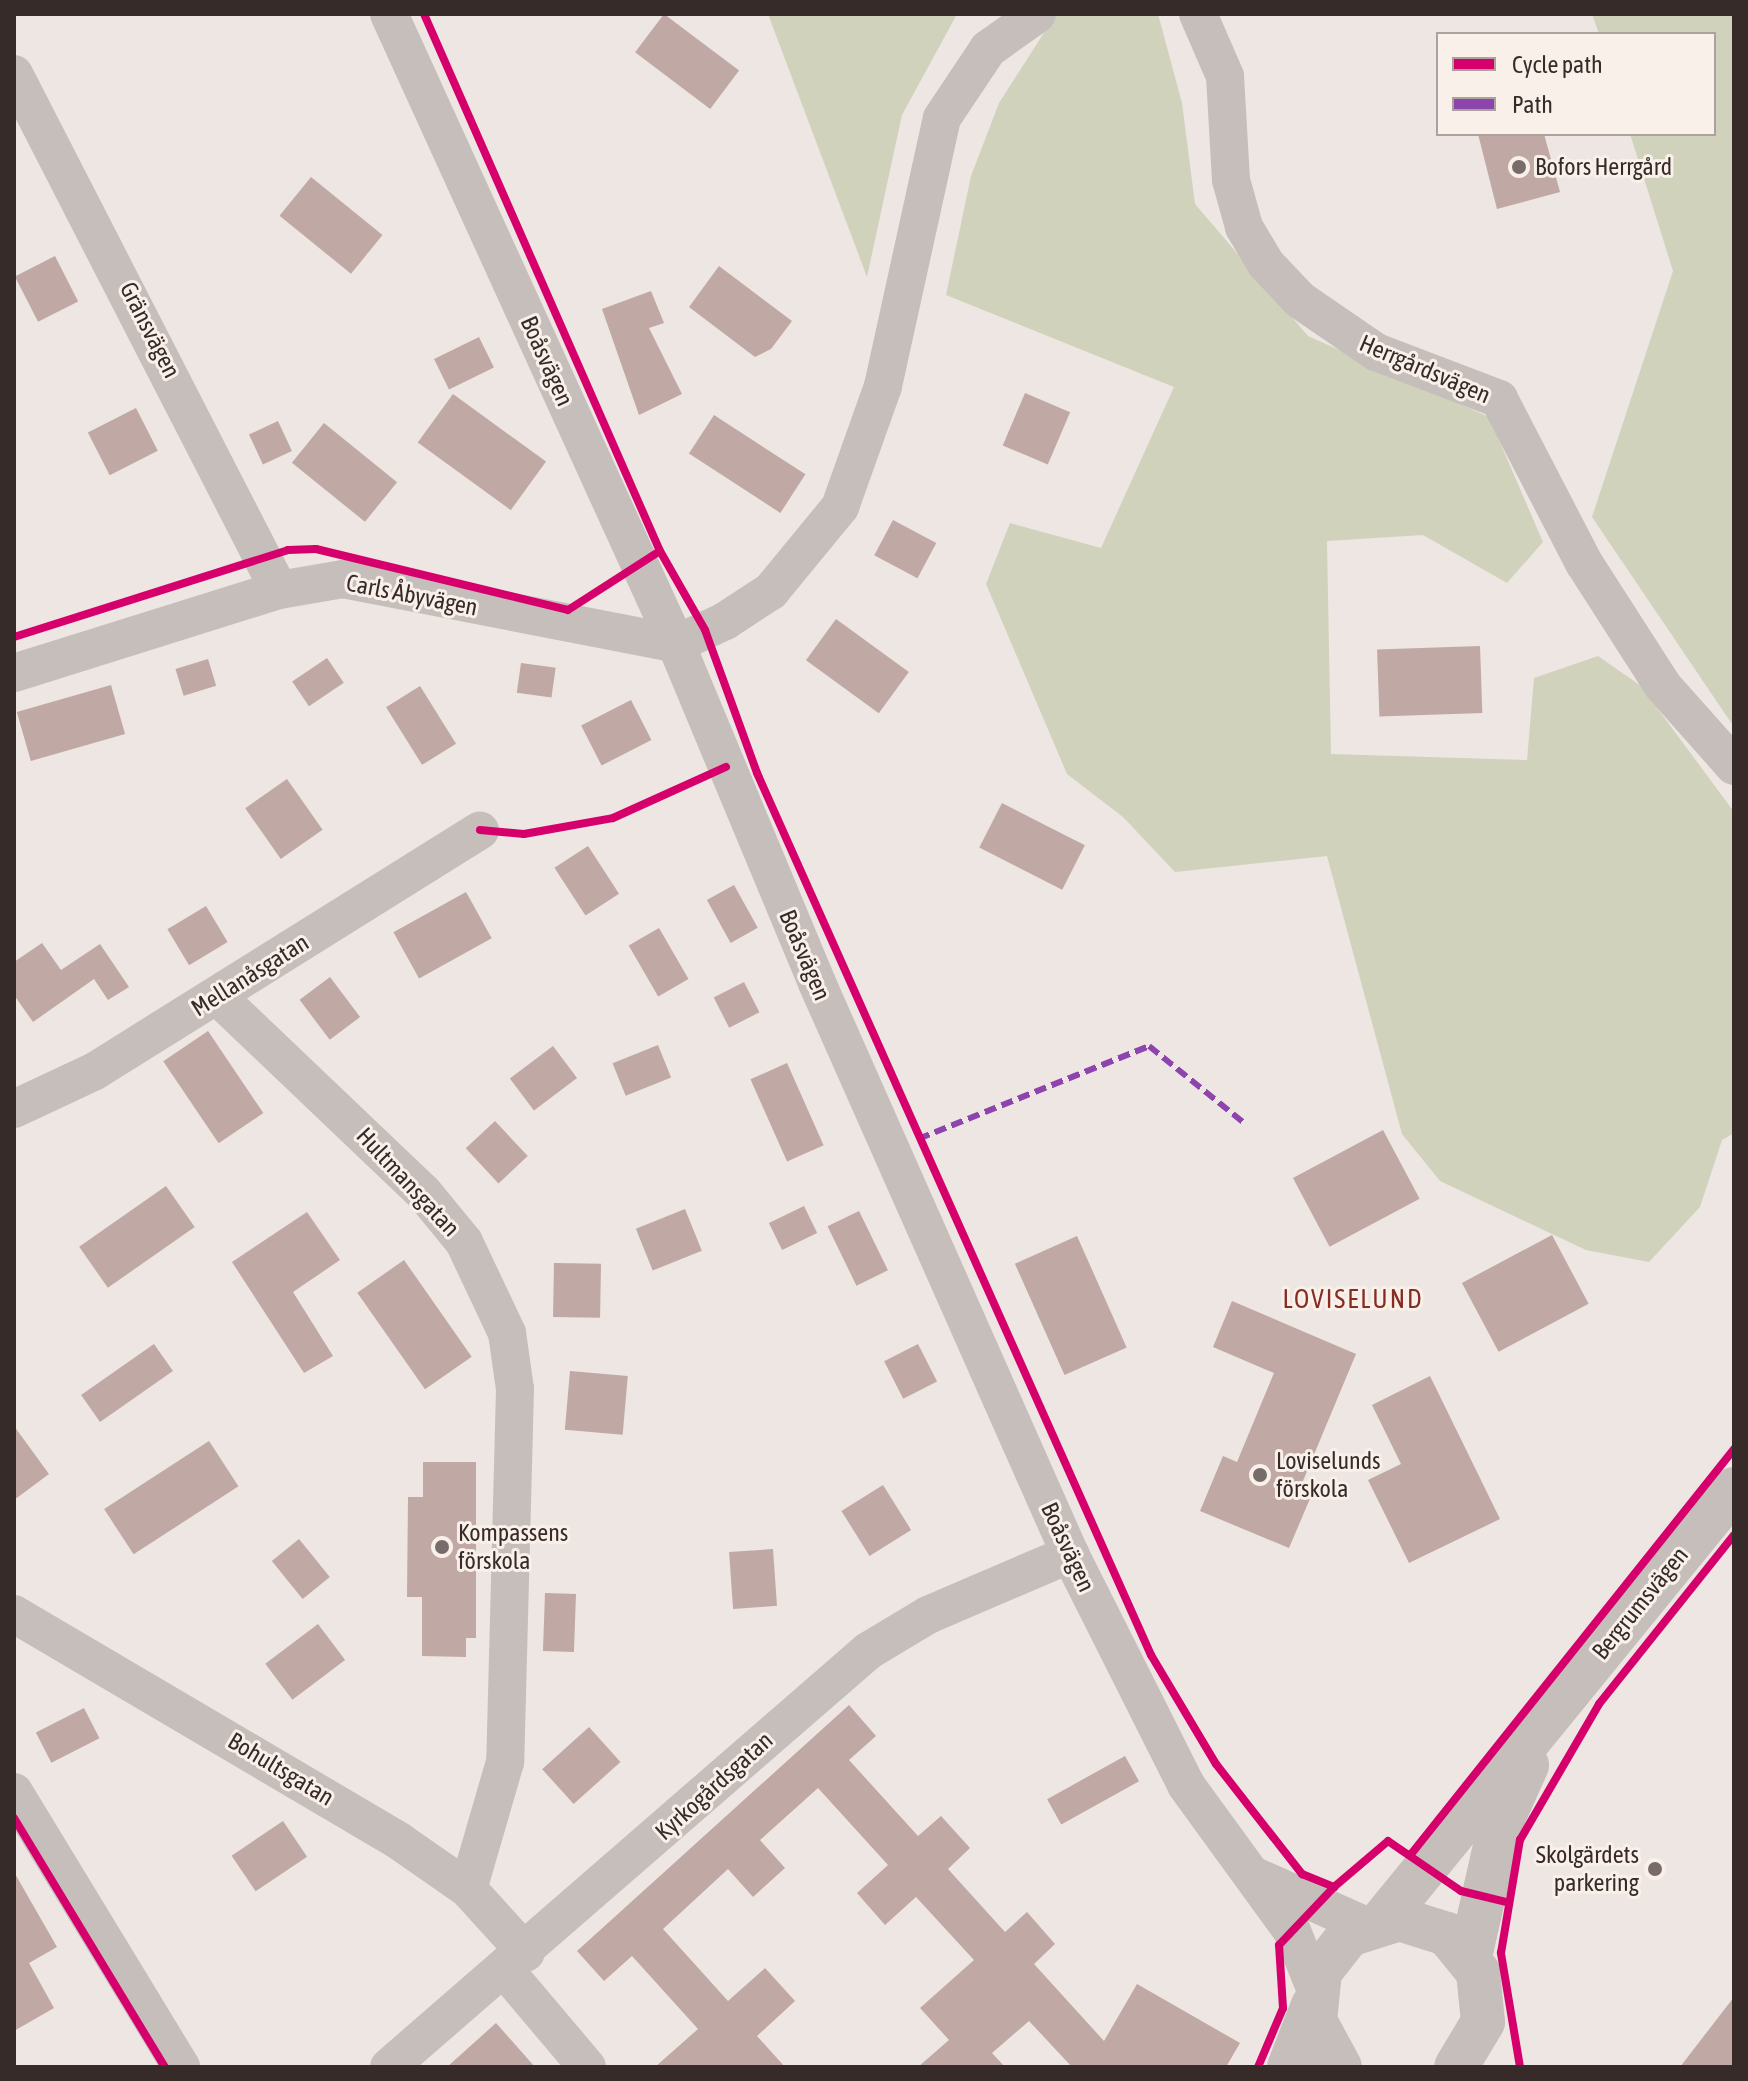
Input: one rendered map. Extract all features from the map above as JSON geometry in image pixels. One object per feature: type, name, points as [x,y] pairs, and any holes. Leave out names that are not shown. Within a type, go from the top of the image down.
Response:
[{"type":"street","name":"Boåsvägen","points":[[389,14],[676,644],[817,983],[1070,1554],[1186,1785],[1257,1877],[1292,1931],[1314,1996]]},
{"type":"street","points":[[676,644],[771,591],[840,507],[880,399],[942,118],[988,49],[1037,14]]},
{"type":"street","name":"Herrgårdsvägen","points":[[1198,14],[1225,76],[1231,180],[1244,227],[1266,264],[1320,316],[1376,352],[1499,399],[1584,563],[1663,686],[1734,766]]},
{"type":"street","name":"Gränsvägen","points":[[14,74],[279,590]]},
{"type":"street","name":"Carls Åbyvägen","points":[[14,673],[279,590],[343,579],[676,644]]},
{"type":"street","name":"Mellanåsgatan","points":[[14,1109],[218,997],[480,830]]},
{"type":"street","name":"Hultmansgatan","points":[[218,997],[423,1192],[464,1242],[507,1333],[515,1389],[505,1762],[468,1889]]},
{"type":"street","name":"Bergrumsvägen","points":[[1289,2067],[1334,1949],[1374,1923],[1548,1719],[1734,1489]]},
{"type":"street","name":"Kyrkogårdsgatan","points":[[389,2067],[516,1962],[868,1651],[928,1615],[1070,1554]]},
{"type":"street","name":"Bohultsgatan","points":[[14,1614],[468,1889],[587,2067]]},
{"type":"street","name":"Bergrumsvägen","points":[[1470,1957],[1499,1828],[1548,1719]]},
{"type":"street","points":[[14,1792],[181,2067]]},
{"type":"street","name":"Boåsvägen","points":[[1257,1877],[1374,1923]]},
{"type":"street","points":[[1374,1923],[1432,1926],[1470,1957],[1482,1988],[1485,2048],[1456,2067]]},
{"type":"street","points":[[1314,1996],[1320,2037],[1340,2067]]},
{"type":"green space","points":[[768,14],[957,14],[902,115],[867,277]]},
{"type":"green space","points":[[1056,14],[1158,14],[1182,103],[1195,204],[1308,336],[1489,417],[1543,542],[1507,583],[1423,535],[1327,541],[1331,754],[1527,760],[1534,678],[1598,656],[1641,686],[1734,812],[1734,1133],[1722,1140],[1700,1207],[1649,1262],[1586,1250],[1440,1181],[1402,1134],[1327,856],[1175,872],[1123,817],[1067,774],[986,584],[1010,523],[1101,548],[1174,387],[946,295],[971,176],[999,103]]},
{"type":"green space","points":[[1592,14],[1734,14],[1734,727],[1592,517],[1673,271],[1631,136],[1716,136],[1716,32],[1598,32]]},
{"type":"building","points":[[664,14],[739,71],[710,109],[635,52]]},
{"type":"building","name":"Bofors Herrgård","points":[[1479,136],[1545,136],[1560,192],[1497,209]]},
{"type":"building","points":[[311,177],[382,235],[351,274],[280,216]]},
{"type":"building","points":[[55,256],[78,301],[38,322],[15,276]]},
{"type":"building","points":[[719,266],[792,321],[771,349],[755,357],[689,307]]},
{"type":"building","points":[[651,291],[664,323],[649,328],[682,394],[639,415],[602,309]]},
{"type":"building","points":[[479,337],[494,368],[449,389],[434,359]]},
{"type":"building","points":[[1025,393],[1070,412],[1048,465],[1003,445]]},
{"type":"building","points":[[453,394],[546,462],[511,510],[418,443]]},
{"type":"building","points":[[136,408],[158,451],[110,475],[88,433]]},
{"type":"building","points":[[714,415],[805,474],[780,513],[689,454]]},
{"type":"building","points":[[278,421],[292,451],[263,464],[249,435]]},
{"type":"building","points":[[324,423],[397,482],[365,522],[292,463]]},
{"type":"building","points":[[893,520],[936,543],[917,578],[874,555]]},
{"type":"building","points":[[836,619],[909,672],[879,713],[806,660]]},
{"type":"building","points":[[1480,646],[1482,713],[1379,717],[1377,650]]},
{"type":"building","points":[[327,658],[344,683],[309,706],[292,681]]},
{"type":"building","points":[[208,659],[216,686],[184,696],[175,669]]},
{"type":"building","points":[[521,663],[556,668],[551,698],[517,693]]},
{"type":"building","points":[[111,685],[125,734],[31,761],[17,712]]},
{"type":"building","points":[[420,686],[456,744],[422,765],[386,707]]},
{"type":"building","points":[[631,700],[651,740],[602,766],[581,725]]},
{"type":"building","points":[[287,779],[323,830],[281,859],[245,808]]},
{"type":"building","points":[[1002,803],[1085,845],[1062,890],[979,848]]},
{"type":"building","points":[[588,846],[619,894],[585,916],[554,868]]},
{"type":"building","points":[[734,885],[758,928],[731,943],[707,900]]},
{"type":"building","points":[[466,892],[492,938],[419,979],[393,932]]},
{"type":"building","points":[[206,906],[228,942],[189,965],[167,929]]},
{"type":"building","points":[[659,928],[688,979],[658,997],[629,946]]},
{"type":"building","points":[[42,943],[61,970],[100,944],[129,987],[108,1000],[94,979],[33,1022],[14,995],[14,962]]},
{"type":"building","points":[[330,977],[360,1017],[330,1040],[300,1000]]},
{"type":"building","points":[[744,982],[759,1012],[729,1028],[714,997]]},
{"type":"building","points":[[208,1031],[263,1113],[219,1143],[163,1061]]},
{"type":"building","points":[[658,1045],[671,1077],[626,1096],[613,1063]]},
{"type":"building","points":[[553,1046],[577,1078],[534,1110],[510,1078]]},
{"type":"building","points":[[787,1063],[824,1145],[787,1161],[750,1079]]},
{"type":"building","points":[[495,1121],[528,1156],[498,1183],[466,1148]]},
{"type":"building","points":[[1383,1130],[1420,1199],[1330,1247],[1293,1178]]},
{"type":"building","points":[[166,1186],[195,1227],[108,1288],[79,1247]]},
{"type":"building","points":[[804,1206],[817,1233],[782,1250],[769,1223]]},
{"type":"building","points":[[685,1209],[702,1251],[653,1271],[636,1229]]},
{"type":"building","points":[[859,1211],[888,1270],[856,1286],[828,1226]]},
{"type":"building","points":[[307,1212],[340,1260],[293,1292],[333,1356],[304,1373],[232,1262]]},
{"type":"building","points":[[1552,1235],[1589,1304],[1499,1352],[1462,1283]]},
{"type":"building","points":[[1077,1236],[1127,1347],[1065,1375],[1015,1264]]},
{"type":"building","points":[[404,1260],[472,1357],[425,1389],[357,1293]]},
{"type":"building","points":[[554,1263],[601,1264],[600,1318],[553,1317]]},
{"type":"building","points":[[1232,1301],[1356,1354],[1300,1488],[1312,1494],[1289,1548],[1200,1511],[1223,1456],[1237,1462],[1274,1373],[1213,1347]]},
{"type":"building","points":[[154,1344],[173,1371],[100,1422],[81,1395]]},
{"type":"building","points":[[918,1344],[937,1381],[903,1399],[884,1361]]},
{"type":"building","points":[[570,1371],[628,1376],[623,1435],[565,1430]]},
{"type":"building","points":[[1430,1376],[1500,1519],[1409,1563],[1368,1480],[1401,1464],[1372,1405]]},
{"type":"building","points":[[14,1426],[49,1474],[14,1500]]},
{"type":"building","points":[[209,1441],[238,1486],[134,1554],[104,1509]]},
{"type":"building","name":"Kompassens förskola","points":[[423,1462],[476,1462],[476,1638],[466,1638],[466,1657],[422,1656],[422,1597],[407,1597],[408,1497],[423,1497]]},
{"type":"building","points":[[883,1485],[911,1530],[870,1556],[841,1511]]},
{"type":"building","points":[[299,1539],[330,1577],[303,1599],[272,1561]]},
{"type":"building","points":[[773,1549],[777,1606],[733,1609],[729,1552]]},
{"type":"building","points":[[545,1593],[576,1594],[574,1652],[543,1651]]},
{"type":"building","points":[[318,1624],[345,1660],[292,1700],[265,1664]]},
{"type":"building","points":[[849,1705],[876,1736],[849,1760],[918,1836],[941,1816],[970,1848],[948,1869],[1005,1932],[1027,1912],[1055,1944],[1034,1964],[1104,2041],[1137,1984],[1240,2043],[1226,2067],[1072,2067],[1029,2021],[992,2053],[1005,2067],[918,2067],[949,2040],[920,2008],[974,1960],[916,1897],[885,1925],[857,1893],[888,1865],[818,1788],[760,1840],[785,1868],[753,1897],[728,1869],[663,1929],[728,2001],[765,1968],[795,2001],[757,2036],[785,2067],[655,2067],[698,2029],[632,1956],[604,1981],[577,1951]]},
{"type":"building","points":[[84,1708],[99,1738],[51,1763],[36,1733]]},
{"type":"building","points":[[589,1727],[620,1762],[574,1804],[542,1769]]},
{"type":"building","points":[[1125,1756],[1139,1781],[1061,1825],[1047,1799]]},
{"type":"building","points":[[283,1821],[307,1857],[256,1891],[232,1856]]},
{"type":"building","points":[[14,1872],[57,1947],[29,1963],[54,2008],[14,2031]]},
{"type":"building","points":[[1734,1997],[1734,2067],[1680,2067]]},
{"type":"building","points":[[496,2023],[535,2067],[447,2067]]},
{"type":"marked path","points":[[918,1139],[1149,1046],[1244,1123]]},
{"type":"cycle path","points":[[424,14],[660,551],[705,630],[757,773],[1151,1655],[1216,1764],[1302,1874],[1334,1887],[1388,1841],[1461,1891],[1506,1902]]},
{"type":"cycle path","points":[[14,637],[288,550],[316,549],[568,610],[660,551]]},
{"type":"cycle path","points":[[480,830],[524,834],[613,818],[726,767]]},
{"type":"cycle path","points":[[1412,1853],[1734,1449]]},
{"type":"cycle path","points":[[1520,2067],[1501,1953],[1520,1840],[1599,1704],[1734,1535]]},
{"type":"cycle path","points":[[14,1818],[165,2067]]},
{"type":"cycle path","points":[[1258,2067],[1283,2008],[1279,1945],[1334,1887]]},
{"type":"place","name":"Bofors Herrgård","points":[[1519,167]]},
{"type":"place","name":"Loviselunds förskola","points":[[1260,1475]]},
{"type":"place","name":"Kompassens förskola","points":[[442,1547]]},
{"type":"place","name":"Skolgärdets parkering","points":[[1655,1869]]},
{"type":"district","name":"LOVISELUND","points":[[1353,1300]]}]
